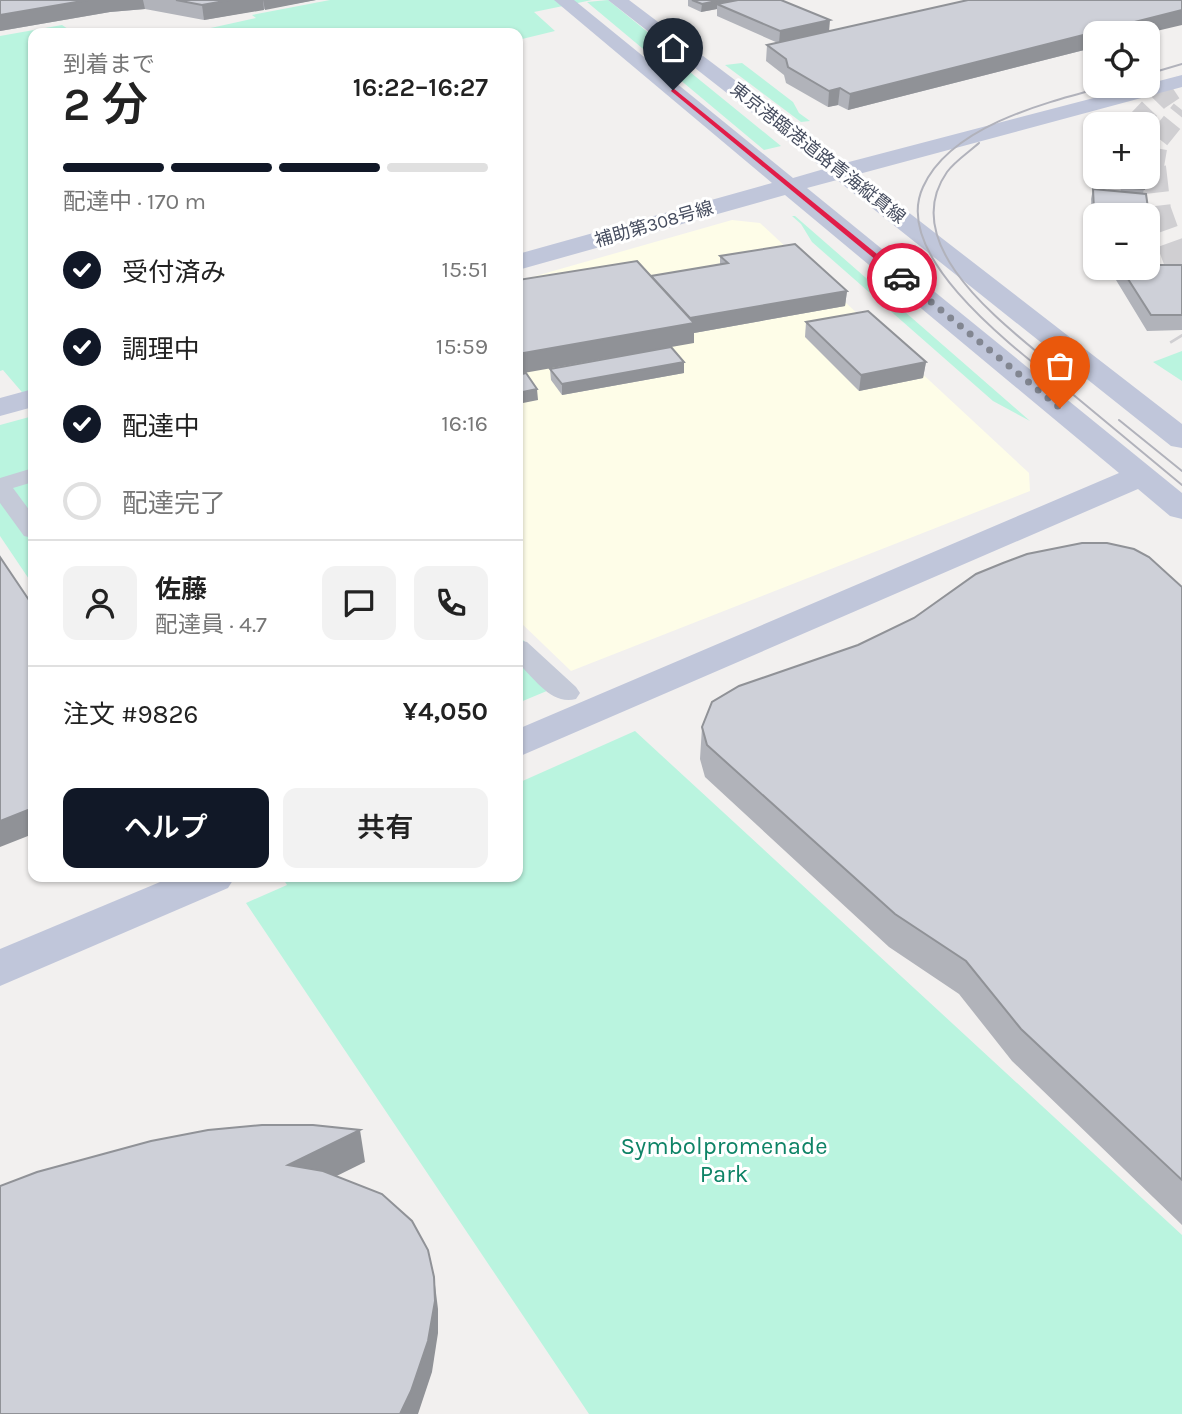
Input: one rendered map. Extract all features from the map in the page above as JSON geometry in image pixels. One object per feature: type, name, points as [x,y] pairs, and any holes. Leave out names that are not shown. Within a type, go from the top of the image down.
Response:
[{"type":"street","name":"東京港臨港道路青海縦貫線","points":[[563,0],[1182,509]]},
{"type":"street","name":"東京港臨港道路青海縦貫線","points":[[617,0],[835,166],[1182,439]]},
{"type":"street","points":[[784,180],[1182,81]]},
{"type":"street","points":[[835,166],[1083,87]]},
{"type":"street","name":"補助第308号線","points":[[523,244],[784,180]]},
{"type":"street","name":"補助第308号線","points":[[523,260],[784,180]]},
{"type":"street","points":[[0,386],[28,378]]},
{"type":"street","points":[[0,407],[28,399]]},
{"type":"street","points":[[523,742],[1142,475]]},
{"type":"street","points":[[28,477],[0,486],[28,524]]},
{"type":"street","points":[[523,653],[566,693]]},
{"type":"street","points":[[0,968],[201,882]]},
{"type":"shaded area","points":[[732,220],[760,223],[1029,473],[1030,491],[571,671],[523,625],[523,280]]},
{"type":"green space","points":[[330,0],[592,0],[534,12],[555,31],[523,39],[523,28],[211,28],[256,18],[252,15]]},
{"type":"green space","points":[[608,0],[660,42],[685,68],[781,146],[764,150],[587,2]]},
{"type":"green space","points":[[62,25],[66,28],[45,28]]},
{"type":"green space","points":[[28,31],[28,399],[3,370],[0,371],[0,36]]},
{"type":"green space","points":[[742,63],[793,102],[799,113],[810,121],[801,122],[725,65]]},
{"type":"green space","points":[[792,216],[1030,421],[993,401],[812,242],[801,224]]},
{"type":"green space","points":[[1182,351],[1182,381],[1153,362]]},
{"type":"green space","points":[[28,417],[28,578],[0,536],[0,425]]},
{"type":"green space","points":[[523,640],[566,683],[523,701]]},
{"type":"green space","name":"Symbolpromenade Park","points":[[635,731],[1182,1235],[1182,1414],[589,1414],[246,903],[287,885],[285,882],[523,882],[523,781]]},
{"type":"building","points":[[0,0],[88,0],[0,15]]},
{"type":"building","points":[[176,0],[230,0],[202,5]]},
{"type":"building","points":[[692,0],[721,0],[702,4]]},
{"type":"building","points":[[738,0],[781,0],[830,20],[780,31],[717,4]]},
{"type":"building","points":[[968,0],[1182,0],[1182,10],[1139,21],[1083,21],[1083,35],[850,94],[840,88],[829,91],[788,67],[786,59],[767,45]]},
{"type":"building","points":[[1093,189],[1146,194],[1147,203],[1094,203]]},
{"type":"building","points":[[795,244],[847,291],[690,318],[651,276],[728,263],[720,256]]},
{"type":"building","points":[[637,261],[694,323],[523,353],[523,279]]},
{"type":"building","points":[[1160,265],[1182,265],[1182,315],[1151,315],[1129,280],[1160,280]]},
{"type":"building","points":[[868,311],[926,362],[861,375],[806,322]]},
{"type":"building","points":[[671,347],[684,362],[562,384],[550,369]]},
{"type":"building","points":[[526,373],[537,389],[523,392],[523,374]]},
{"type":"building","points":[[1082,543],[1107,543],[1134,549],[1149,557],[1182,587],[1182,1180],[1021,1029],[966,961],[895,914],[707,745],[702,727],[712,702],[739,686],[858,645],[914,618],[976,574],[1027,554]]},
{"type":"building","points":[[0,557],[28,599],[28,810],[0,821]]},
{"type":"building","points":[[262,1125],[313,1125],[360,1130],[288,1165],[323,1171],[382,1194],[412,1221],[428,1250],[434,1277],[435,1301],[428,1341],[400,1414],[0,1414],[0,1186],[37,1172],[151,1141],[208,1130]]},
{"type":"tunnel","points":[[1146,112],[1158,100],[1182,84]]},
{"type":"tunnel","points":[[1160,138],[1182,110]]},
{"type":"tunnel","points":[[1121,189],[1123,203]]},
{"type":"tunnel","points":[[1156,189],[1158,210],[1182,276]]},
{"type":"tunnel","points":[[1147,280],[1182,337]]},
{"type":"tram line","points":[[1160,70],[1182,64]]},
{"type":"tram line","points":[[1083,93],[1004,119],[955,147],[937,166],[923,187],[918,215],[926,245],[944,275],[969,305],[1027,358],[1182,485]]},
{"type":"tram line","points":[[979,143],[947,172],[935,198],[935,225],[943,251],[959,276],[1001,321],[1043,357]]},
{"type":"tram line","points":[[1119,420],[1182,471]]},
{"type":"way so far","points":[[902,278],[1060,408]]},
{"type":"route","points":[[673,90],[902,278]]}]
